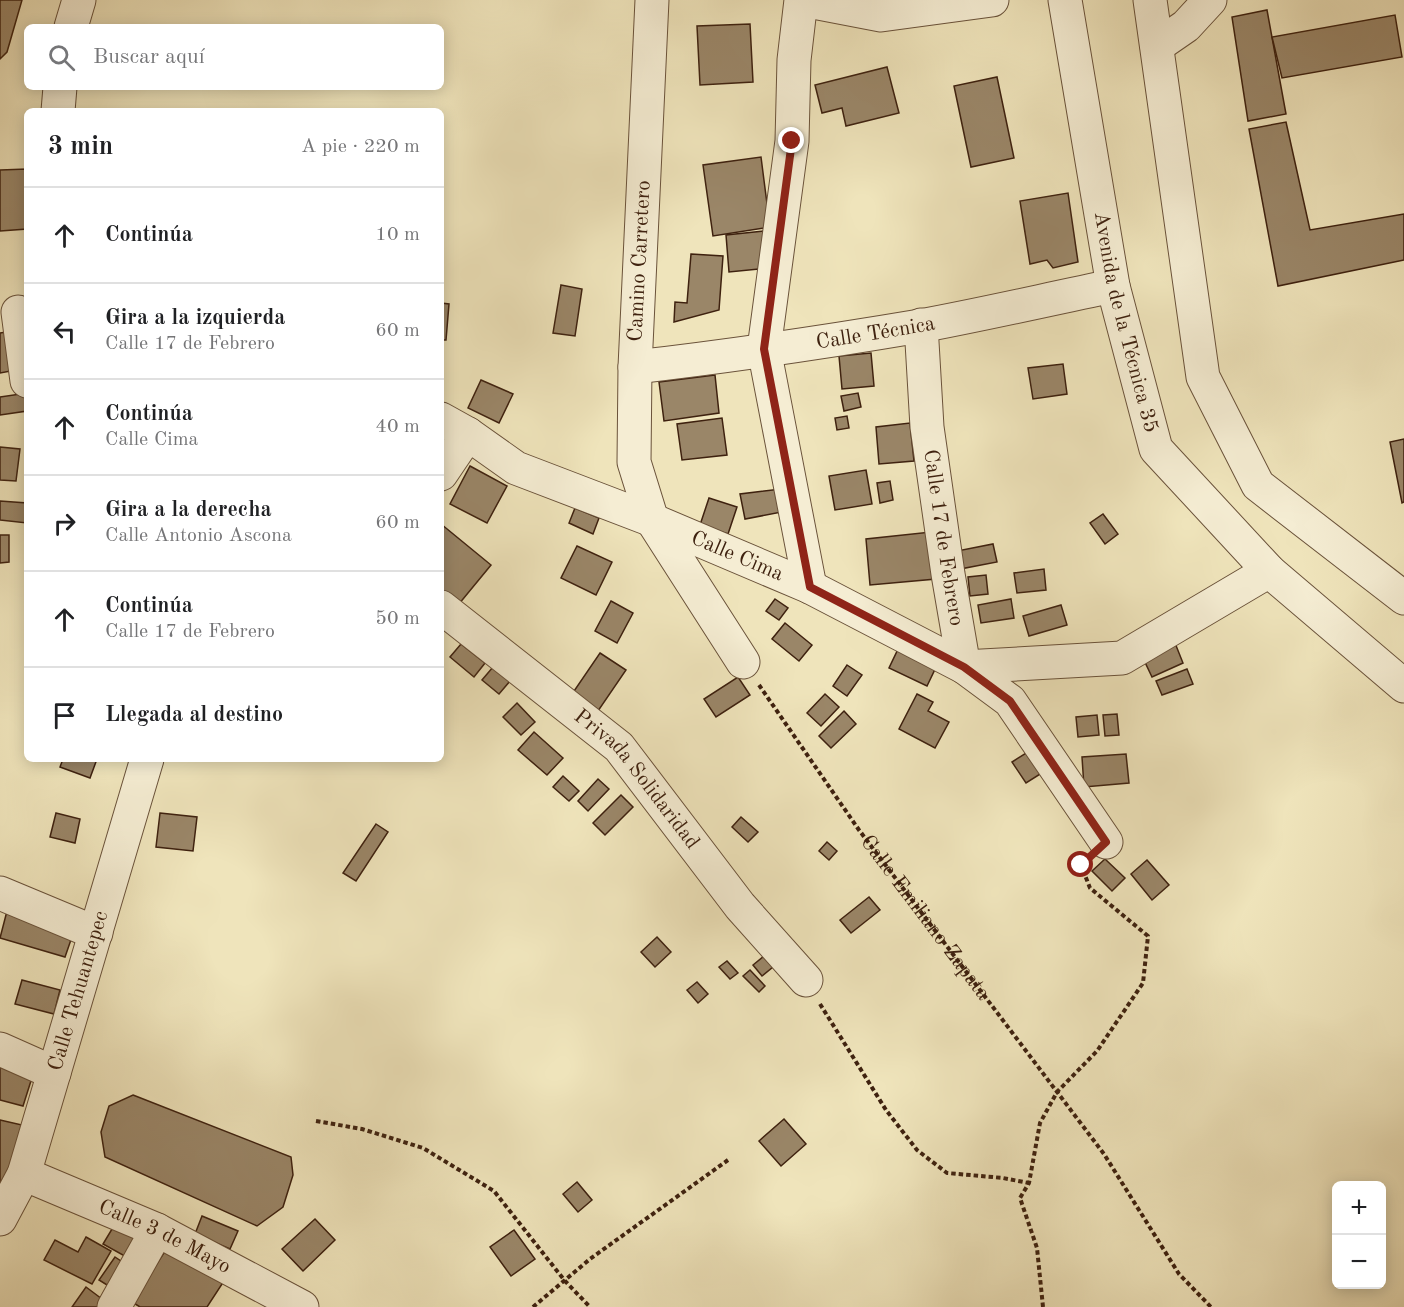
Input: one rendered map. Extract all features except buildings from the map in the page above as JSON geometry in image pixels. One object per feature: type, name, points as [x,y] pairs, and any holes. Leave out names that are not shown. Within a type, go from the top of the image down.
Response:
[{"type":"street","points":[[72,24],[79,0]]},
{"type":"street","name":"Camino Carretero","points":[[652,0],[635,367],[634,462],[652,520]]},
{"type":"street","points":[[810,587],[764,349],[792,141],[794,60],[802,0],[881,15],[977,1]]},
{"type":"street","name":"Avenida de la Técnica 35","points":[[1065,0],[1113,286],[1156,449],[1269,571],[1404,686]]},
{"type":"street","points":[[1150,0],[1203,377],[1258,485],[1404,598]]},
{"type":"street","points":[[1157,46],[1186,26],[1210,0]]},
{"type":"street","points":[[58,108],[60,90]]},
{"type":"street","name":"Calle Técnica","points":[[635,367],[734,355],[921,326],[1113,286]]},
{"type":"street","points":[[15,312],[24,364]]},
{"type":"street","name":"Calle 17 de Febrero","points":[[921,326],[927,427],[964,667]]},
{"type":"street","points":[[444,463],[454,426]]},
{"type":"street","name":"Calle Cima","points":[[454,426],[516,468],[652,520],[810,587],[964,667]]},
{"type":"street","points":[[652,520],[743,662]]},
{"type":"street","points":[[964,667],[1122,658],[1269,571]]},
{"type":"street","name":"Privada Solidaridad","points":[[444,609],[619,747],[740,906],[806,980]]},
{"type":"street","points":[[964,667],[1010,701],[1106,842]]},
{"type":"street","name":"Calle Tehuantepec","points":[[0,1219],[24,1174],[146,762]]},
{"type":"street","points":[[0,893],[96,933]]},
{"type":"street","points":[[0,1049],[54,1073]]},
{"type":"street","name":"Calle 3 de Mayo","points":[[24,1174],[157,1230],[302,1307]]},
{"type":"street","points":[[114,1307],[157,1230]]},
{"type":"path","name":"Calle Emiliano Zapata","points":[[743,662],[859,830],[1104,1154],[1179,1274],[1211,1307]]},
{"type":"path","points":[[1043,1307],[1037,1248],[1020,1198],[1029,1183],[1040,1123],[1057,1092],[1097,1051],[1143,983],[1148,936],[1090,888],[1081,865],[1106,842]]},
{"type":"path","points":[[806,980],[886,1110],[917,1150],[947,1173],[1004,1178],[1029,1183]]},
{"type":"path","points":[[316,1121],[362,1129],[423,1148],[494,1191],[565,1281],[590,1307]]},
{"type":"path","points":[[533,1307],[590,1259],[728,1160]]},
{"type":"route","points":[[792,141],[764,349],[810,587],[964,667],[1010,701],[1106,842],[1081,865]]}]
